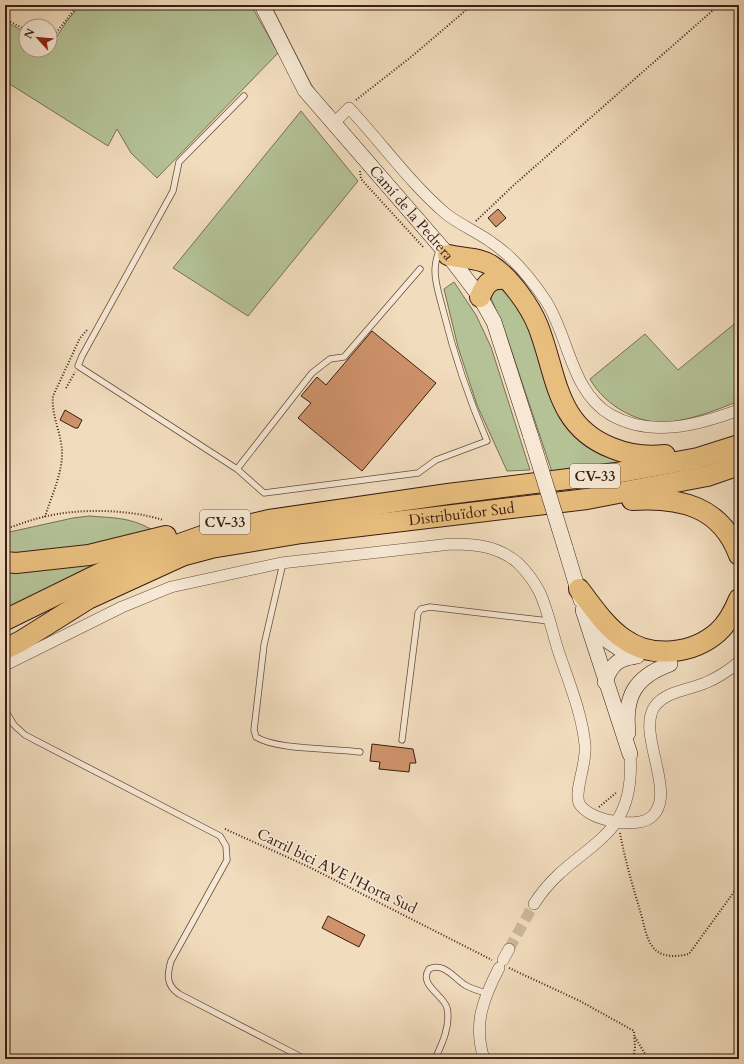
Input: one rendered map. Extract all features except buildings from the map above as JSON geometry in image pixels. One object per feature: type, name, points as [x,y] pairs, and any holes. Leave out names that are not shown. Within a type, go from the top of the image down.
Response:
[{"type":"highway","points":[[439,251],[484,261],[493,266],[516,289],[538,325],[564,405],[574,421],[588,436],[606,446],[625,453],[653,456],[694,451],[739,436]]},
{"type":"highway","points":[[480,297],[487,282],[495,278],[507,279]]},
{"type":"highway","name":"Distribuïdor Sud","points":[[448,494],[616,473],[698,458],[739,445]]},
{"type":"highway","name":"Distribuïdor Sud","points":[[182,556],[211,548],[302,533],[587,499],[707,476],[739,465]]},
{"type":"highway","points":[[5,620],[107,570],[202,536],[270,520],[448,494]]},
{"type":"highway","name":"CV-33","points":[[5,562],[16,563],[89,555],[266,512],[448,494]]},
{"type":"highway","points":[[587,499],[604,504],[665,499],[684,502],[700,509],[716,519],[729,534],[739,555]]},
{"type":"highway","points":[[5,649],[21,641],[88,599],[182,556]]},
{"type":"highway","name":"CV-33","points":[[5,632],[117,578],[182,556]]},
{"type":"highway","points":[[584,600],[612,630],[625,640],[646,650],[666,653],[685,649],[701,643],[718,632],[733,612],[739,599]]},
{"type":"highway","points":[[632,657],[670,664],[700,656],[726,638],[739,618]]},
{"type":"street","name":"Camí de la Pedrera","points":[[262,5],[305,90],[439,251],[480,297],[494,322],[565,547],[584,600]]},
{"type":"street","points":[[333,124],[349,108],[429,198],[446,214],[492,242],[508,256],[546,301],[559,327],[581,382],[594,401],[610,414],[643,427],[665,429],[689,425],[739,410]]},
{"type":"street","points":[[5,665],[122,608],[171,587],[283,563],[451,544],[472,544],[492,548],[506,554],[519,564],[540,593],[584,734],[586,758],[578,791],[580,804],[585,811],[591,814],[617,822],[634,824],[642,822],[657,812],[661,802],[650,721],[654,707],[668,695],[705,684],[725,674],[739,662]]},
{"type":"street","points":[[584,600],[595,619],[606,633],[626,648],[637,663],[639,683]]},
{"type":"street","points":[[584,600],[605,682],[630,754]]},
{"type":"street","points":[[605,682],[612,668],[620,659],[632,657],[664,658],[686,655],[703,648],[718,632]]},
{"type":"street","points":[[534,904],[553,878],[605,836],[617,822],[630,789],[630,754],[626,714],[630,697],[639,683],[650,673],[670,664]]},
{"type":"street","points":[[484,1059],[479,1044],[479,1024],[486,993],[509,949]]},
{"type":"lane","points":[[244,96],[179,162],[173,191],[82,356],[78,366],[237,469],[264,493],[418,472],[436,460],[488,441],[469,396],[453,346],[439,292],[435,272],[436,259],[439,251]]},
{"type":"lane","points":[[237,469],[312,373],[330,359],[344,357],[420,269]]},
{"type":"lane","points":[[283,563],[264,645],[254,730],[256,737],[262,740],[296,746],[360,752]]},
{"type":"lane","points":[[402,740],[418,613],[420,609],[430,607],[549,621]]},
{"type":"lane","points":[[5,710],[14,725],[25,735],[220,836],[226,846],[227,860],[171,961],[168,978],[170,985],[179,994],[305,1059]]},
{"type":"lane","points":[[435,1059],[442,1044],[448,1017],[447,1007],[428,983],[426,976],[428,969],[432,967],[447,970],[467,986],[486,993]]},
{"type":"path","points":[[58,30],[78,5]]},
{"type":"path","points":[[349,108],[350,104],[411,57],[472,5]]},
{"type":"path","points":[[469,228],[515,184],[719,5]]},
{"type":"path","points":[[5,19],[18,26]]},
{"type":"path","points":[[363,168],[360,172],[361,179],[439,251]]},
{"type":"path","points":[[45,517],[60,468],[62,450],[52,406],[53,396],[80,338],[90,325]]},
{"type":"path","points":[[66,388],[78,366]]},
{"type":"path","points":[[5,529],[45,517],[104,511],[148,516],[162,520]]},
{"type":"path","points":[[617,822],[625,863],[646,932],[652,946],[663,954],[673,957],[689,954],[739,885]]},
{"type":"path","name":"Carril bici AVE l'Horta Sud","points":[[225,829],[308,868],[500,964],[580,1002],[634,1031],[635,1036]]},
{"type":"path","points":[[633,1059],[635,1036]]},
{"type":"path","points":[[635,1036],[648,1059]]},
{"type":"green space","points":[[80,5],[251,5],[278,53],[157,178],[131,153],[117,129],[108,146],[5,81],[5,21],[18,28],[18,58],[58,58],[58,35]]},
{"type":"green space","points":[[269,5],[271,5],[311,84],[319,96],[331,108],[327,108],[308,83]]},
{"type":"green space","points":[[301,111],[358,181],[248,316],[173,268]]},
{"type":"green space","points":[[454,282],[476,315],[491,347],[530,470],[507,471],[477,405],[458,347],[444,289]]},
{"type":"green space","points":[[503,286],[530,324],[560,409],[633,461],[552,472],[508,340],[489,293]]},
{"type":"green space","points":[[739,320],[739,401],[706,413],[672,422],[648,421],[614,406],[597,389],[590,379],[645,334],[678,370]]},
{"type":"green space","points":[[89,516],[128,520],[151,529],[110,545],[5,555],[5,533],[73,518]]},
{"type":"green space","points":[[123,559],[5,613],[5,568]]},
{"type":"tunnel","points":[[509,949],[534,904]]}]
